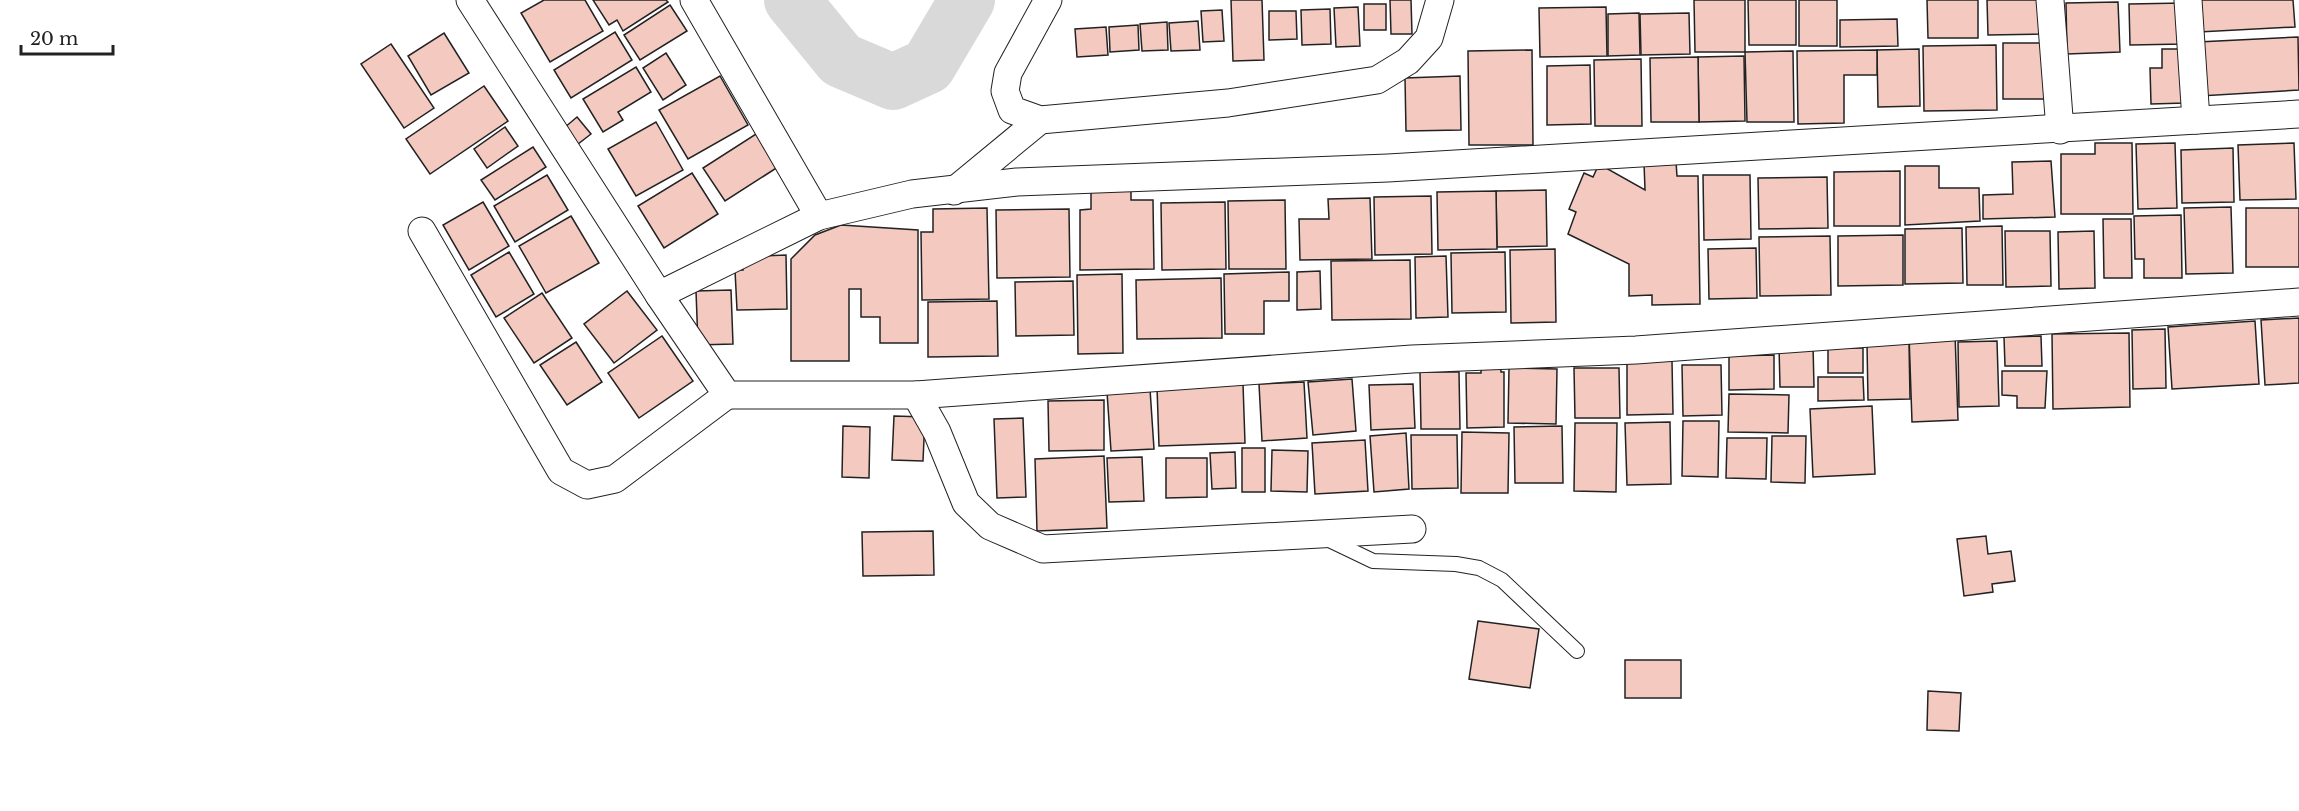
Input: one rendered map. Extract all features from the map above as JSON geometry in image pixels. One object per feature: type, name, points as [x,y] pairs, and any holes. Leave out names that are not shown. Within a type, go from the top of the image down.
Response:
[{"type":"street","points":[[470,0],[659,295],[728,395]]},
{"type":"street","points":[[694,0],[819,216]]},
{"type":"street","points":[[1048,0],[1008,72],[1005,91],[1012,110],[1040,120],[1228,103],[1377,80],[1408,61],[1429,38],[1440,0]]},
{"type":"street","points":[[2050,0],[2060,130]]},
{"type":"street","points":[[2188,0],[2196,120]]},
{"type":"street","points":[[659,295],[819,216],[912,194],[1017,182],[1400,168],[2299,114]]},
{"type":"street","points":[[954,191],[1040,120]]},
{"type":"street","points":[[422,231],[561,471],[587,485],[615,479],[728,395],[916,395],[1412,359],[1636,350],[2299,302]]},
{"type":"street","points":[[916,395],[938,432],[966,503],[990,526],[1043,549],[1320,536],[1412,529]]},
{"type":"lane","points":[[1320,536],[1351,553],[1373,561],[1456,564],[1479,568],[1502,580],[1577,651]]},
{"type":"building","points":[[544,0],[585,0],[603,31],[550,62],[521,13]]},
{"type":"building","points":[[593,0],[666,0],[668,2],[623,31],[617,20],[609,25]]},
{"type":"building","points":[[1231,0],[1262,0],[1264,60],[1233,61]]},
{"type":"building","points":[[1390,0],[1411,0],[1412,34],[1391,34]]},
{"type":"building","points":[[1694,0],[1745,0],[1745,52],[1695,52]]},
{"type":"building","points":[[1748,0],[1796,0],[1796,45],[1749,45]]},
{"type":"building","points":[[1799,0],[1837,0],[1837,46],[1799,46]]},
{"type":"building","points":[[1927,0],[1978,0],[1978,38],[1928,38]]},
{"type":"building","points":[[1987,0],[2040,0],[2041,34],[1988,35]]},
{"type":"building","points":[[2197,0],[2293,0],[2295,27],[2199,32]]},
{"type":"building","points":[[2118,2],[2120,52],[2067,54],[2066,3]]},
{"type":"building","points":[[2183,3],[2184,44],[2130,45],[2129,4]]},
{"type":"building","points":[[1364,4],[1386,4],[1386,30],[1364,30]]},
{"type":"building","points":[[670,5],[687,31],[640,60],[624,35]]},
{"type":"building","points":[[1358,7],[1360,46],[1336,47],[1334,8]]},
{"type":"building","points":[[1606,7],[1607,56],[1540,57],[1539,8]]},
{"type":"building","points":[[1330,9],[1331,44],[1302,45],[1301,10]]},
{"type":"building","points":[[1222,10],[1224,41],[1203,42],[1201,11]]},
{"type":"building","points":[[1269,11],[1296,11],[1297,39],[1269,40]]},
{"type":"building","points":[[1639,13],[1640,55],[1608,56],[1608,14]]},
{"type":"building","points":[[1689,13],[1690,54],[1641,55],[1640,14]]},
{"type":"building","points":[[1897,19],[1898,46],[1840,47],[1840,20]]},
{"type":"building","points":[[1198,21],[1200,50],[1171,51],[1169,23]]},
{"type":"building","points":[[1167,22],[1168,50],[1142,51],[1140,24]]},
{"type":"building","points":[[1138,25],[1139,50],[1110,52],[1109,27]]},
{"type":"building","points":[[1106,27],[1108,55],[1077,57],[1075,29]]},
{"type":"building","points":[[615,32],[632,60],[571,98],[554,70]]},
{"type":"building","points":[[444,33],[469,73],[431,95],[408,56]]},
{"type":"building","points":[[2298,37],[2299,90],[2200,96],[2198,42]]},
{"type":"building","points":[[2003,43],[2049,43],[2049,99],[2003,99]]},
{"type":"building","points":[[391,44],[434,108],[404,128],[361,64]]},
{"type":"building","points":[[1996,45],[1997,110],[1924,111],[1923,46]]},
{"type":"building","points":[[1919,49],[1920,106],[1878,107],[1877,50]]},
{"type":"building","points":[[2162,49],[2184,49],[2185,103],[2151,104],[2150,68],[2162,68]]},
{"type":"building","points":[[1532,50],[1533,145],[1469,145],[1468,51]]},
{"type":"building","points":[[1877,50],[1877,75],[1844,75],[1844,123],[1798,124],[1797,51]]},
{"type":"building","points":[[1793,51],[1794,122],[1747,122],[1745,52]]},
{"type":"building","points":[[666,53],[686,85],[663,100],[643,68]]},
{"type":"building","points":[[1744,56],[1745,121],[1699,122],[1698,57]]},
{"type":"building","points":[[1698,57],[1699,122],[1651,122],[1650,58]]},
{"type":"building","points":[[1641,59],[1642,126],[1595,126],[1594,60]]},
{"type":"building","points":[[1590,65],[1591,124],[1547,125],[1547,66]]},
{"type":"building","points":[[636,67],[651,92],[618,112],[623,120],[603,132],[583,99]]},
{"type":"building","points":[[720,76],[748,125],[688,159],[659,110]]},
{"type":"building","points":[[1460,76],[1461,130],[1406,131],[1405,78]]},
{"type":"building","points":[[484,86],[508,121],[430,174],[406,139]]},
{"type":"building","points":[[577,117],[591,134],[578,144],[564,128]]},
{"type":"building","points":[[656,122],[683,170],[636,196],[608,149]]},
{"type":"building","points":[[505,127],[518,146],[487,168],[474,149]]},
{"type":"building","points":[[756,134],[778,167],[725,201],[703,168]]},
{"type":"building","points":[[2095,143],[2132,143],[2133,214],[2061,214],[2061,154],[2095,154]]},
{"type":"building","points":[[2175,143],[2177,208],[2138,209],[2136,144]]},
{"type":"building","points":[[2294,143],[2296,199],[2240,200],[2238,145]]},
{"type":"building","points":[[533,147],[546,167],[495,200],[481,180]]},
{"type":"building","points":[[2233,148],[2234,202],[2182,203],[2181,150]]},
{"type":"building","points":[[2051,161],[2055,217],[1983,219],[1983,195],[2013,194],[2012,162]]},
{"type":"building","points":[[1676,162],[1677,176],[1698,176],[1700,304],[1652,305],[1652,295],[1629,296],[1629,264],[1568,234],[1576,212],[1569,209],[1584,173],[1593,177],[1599,164],[1645,190],[1644,163]]},
{"type":"building","points":[[1905,166],[1939,166],[1939,188],[1979,188],[1980,221],[1905,225]]},
{"type":"building","points":[[1900,171],[1900,226],[1834,226],[1834,172]]},
{"type":"building","points":[[692,173],[718,214],[664,248],[638,206]]},
{"type":"building","points":[[547,175],[568,210],[515,242],[494,206]]},
{"type":"building","points":[[1703,175],[1750,175],[1751,239],[1704,240]]},
{"type":"building","points":[[1827,177],[1828,228],[1759,229],[1758,178]]},
{"type":"building","points":[[1091,190],[1131,190],[1131,200],[1153,200],[1154,269],[1080,270],[1080,210],[1091,209]]},
{"type":"building","points":[[1546,190],[1547,246],[1497,247],[1496,191]]},
{"type":"building","points":[[1496,191],[1497,249],[1438,250],[1437,192]]},
{"type":"building","points":[[1431,196],[1432,254],[1375,255],[1374,197]]},
{"type":"building","points":[[1370,198],[1372,259],[1300,260],[1299,219],[1329,219],[1328,199]]},
{"type":"building","points":[[1285,200],[1286,269],[1229,269],[1228,201]]},
{"type":"building","points":[[483,202],[509,246],[469,270],[443,225]]},
{"type":"building","points":[[1225,202],[1226,269],[1162,270],[1161,203]]},
{"type":"building","points":[[2231,207],[2233,273],[2186,274],[2184,208]]},
{"type":"building","points":[[987,208],[989,299],[922,300],[921,232],[933,232],[933,209]]},
{"type":"building","points":[[2246,208],[2299,208],[2299,267],[2246,267]]},
{"type":"building","points":[[1069,209],[1070,277],[997,278],[996,210]]},
{"type":"building","points":[[2181,215],[2182,278],[2144,278],[2144,259],[2135,259],[2134,216]]},
{"type":"building","points":[[571,216],[599,263],[546,293],[519,246]]},
{"type":"building","points":[[2103,219],[2131,219],[2132,278],[2104,278]]},
{"type":"building","points":[[841,225],[918,230],[918,343],[880,343],[880,317],[861,317],[861,289],[849,289],[849,361],[791,361],[791,259],[815,235]]},
{"type":"building","points":[[2002,226],[2003,285],[1967,285],[1966,227]]},
{"type":"building","points":[[1962,228],[1963,283],[1905,284],[1905,229]]},
{"type":"building","points":[[2005,231],[2050,231],[2051,286],[2006,287]]},
{"type":"building","points":[[2094,231],[2095,288],[2059,289],[2058,232]]},
{"type":"building","points":[[1903,235],[1903,285],[1838,286],[1838,236]]},
{"type":"building","points":[[1830,236],[1831,295],[1760,296],[1759,237]]},
{"type":"building","points":[[1756,248],[1757,298],[1709,299],[1708,249]]},
{"type":"building","points":[[1555,249],[1556,322],[1511,323],[1510,250]]},
{"type":"building","points":[[509,252],[534,294],[496,317],[471,275]]},
{"type":"building","points":[[1505,252],[1506,312],[1452,313],[1451,253]]},
{"type":"building","points":[[786,255],[787,309],[737,310],[735,270],[743,270],[742,257]]},
{"type":"building","points":[[1446,256],[1448,317],[1416,318],[1415,257]]},
{"type":"building","points":[[1410,260],[1411,319],[1332,320],[1331,261]]},
{"type":"building","points":[[1320,271],[1321,309],[1297,310],[1297,272]]},
{"type":"building","points":[[1289,272],[1289,301],[1264,301],[1264,334],[1225,334],[1224,274]]},
{"type":"building","points":[[1122,274],[1123,353],[1078,354],[1077,275]]},
{"type":"building","points":[[1221,278],[1222,338],[1137,339],[1136,280]]},
{"type":"building","points":[[1073,281],[1074,335],[1016,336],[1015,282]]},
{"type":"building","points":[[731,290],[733,344],[698,345],[696,291]]},
{"type":"building","points":[[627,291],[657,330],[614,363],[584,324]]},
{"type":"building","points":[[542,293],[572,338],[534,363],[504,318]]},
{"type":"building","points":[[997,301],[998,356],[928,357],[928,302]]},
{"type":"building","points":[[2299,318],[2299,383],[2265,385],[2261,320]]},
{"type":"building","points":[[2255,321],[2259,384],[2172,389],[2168,327]]},
{"type":"building","points":[[2165,329],[2166,388],[2133,389],[2132,330]]},
{"type":"building","points":[[2129,333],[2130,407],[2053,409],[2052,334]]},
{"type":"building","points":[[1955,334],[1958,420],[1912,422],[1909,335]]},
{"type":"building","points":[[662,336],[693,381],[639,418],[608,373]]},
{"type":"building","points":[[2041,336],[2042,366],[2005,366],[2004,337]]},
{"type":"building","points":[[1997,341],[1999,406],[1959,407],[1958,342]]},
{"type":"building","points":[[576,342],[602,382],[567,405],[540,365]]},
{"type":"building","points":[[1909,343],[1910,399],[1868,400],[1867,344]]},
{"type":"building","points":[[1813,345],[1814,387],[1780,387],[1779,346]]},
{"type":"building","points":[[1828,348],[1863,348],[1863,373],[1828,373]]},
{"type":"building","points":[[1774,355],[1774,389],[1729,390],[1729,356]]},
{"type":"building","points":[[1500,359],[1501,372],[1504,372],[1504,427],[1467,428],[1466,373],[1481,373],[1481,360]]},
{"type":"building","points":[[1672,361],[1673,414],[1627,415],[1627,362]]},
{"type":"building","points":[[1682,365],[1721,365],[1722,415],[1683,416]]},
{"type":"building","points":[[1509,368],[1557,369],[1556,424],[1508,423]]},
{"type":"building","points":[[1574,368],[1619,368],[1620,418],[1575,418]]},
{"type":"building","points":[[2002,371],[2047,371],[2045,408],[2017,408],[2017,396],[2002,395]]},
{"type":"building","points":[[1420,372],[1459,372],[1460,429],[1421,429]]},
{"type":"building","points":[[1818,377],[1863,377],[1864,400],[1818,401]]},
{"type":"building","points":[[1352,379],[1356,431],[1313,435],[1308,382]]},
{"type":"building","points":[[1304,382],[1307,438],[1262,441],[1259,384]]},
{"type":"building","points":[[1243,384],[1245,443],[1159,446],[1157,387]]},
{"type":"building","points":[[1413,384],[1415,428],[1371,430],[1369,385]]},
{"type":"building","points":[[1150,389],[1154,449],[1111,451],[1107,392]]},
{"type":"building","points":[[1729,394],[1789,395],[1788,433],[1728,432]]},
{"type":"building","points":[[1104,400],[1104,450],[1049,451],[1048,401]]},
{"type":"building","points":[[1872,406],[1875,474],[1813,477],[1810,409]]},
{"type":"building","points":[[894,416],[925,417],[923,461],[892,460]]},
{"type":"building","points":[[1023,418],[1026,497],[997,498],[994,419]]},
{"type":"building","points":[[1683,421],[1719,421],[1718,477],[1682,476]]},
{"type":"building","points":[[1670,422],[1671,484],[1627,485],[1625,423]]},
{"type":"building","points":[[1575,423],[1617,423],[1616,492],[1574,491]]},
{"type":"building","points":[[843,426],[870,427],[869,478],[842,477]]},
{"type":"building","points":[[1562,426],[1563,483],[1515,483],[1514,427]]},
{"type":"building","points":[[1462,432],[1509,433],[1508,493],[1461,493]]},
{"type":"building","points":[[1406,433],[1409,489],[1374,492],[1370,436]]},
{"type":"building","points":[[1411,435],[1457,435],[1458,488],[1412,489]]},
{"type":"building","points":[[1772,436],[1806,436],[1805,483],[1771,482]]},
{"type":"building","points":[[1727,438],[1767,438],[1766,479],[1726,478]]},
{"type":"building","points":[[1365,440],[1368,491],[1315,494],[1312,443]]},
{"type":"building","points":[[1242,448],[1265,448],[1265,492],[1242,492]]},
{"type":"building","points":[[1272,450],[1308,451],[1307,492],[1271,491]]},
{"type":"building","points":[[1235,452],[1236,488],[1212,489],[1210,453]]},
{"type":"building","points":[[1104,456],[1107,528],[1037,531],[1035,459]]},
{"type":"building","points":[[1142,457],[1144,501],[1109,502],[1107,458]]},
{"type":"building","points":[[1166,458],[1207,458],[1207,497],[1166,498]]},
{"type":"building","points":[[933,531],[934,575],[863,576],[862,532]]},
{"type":"building","points":[[1986,536],[1988,554],[2011,551],[2015,581],[1992,584],[1993,592],[1964,596],[1957,539]]},
{"type":"building","points":[[1478,621],[1539,629],[1530,688],[1469,679]]},
{"type":"building","points":[[1625,660],[1681,660],[1681,698],[1625,698]]},
{"type":"building","points":[[1928,691],[1961,693],[1959,731],[1927,730]]},
{"type":"waterway","points":[[792,0],[841,60],[893,82],[928,66],[967,0]]}]
